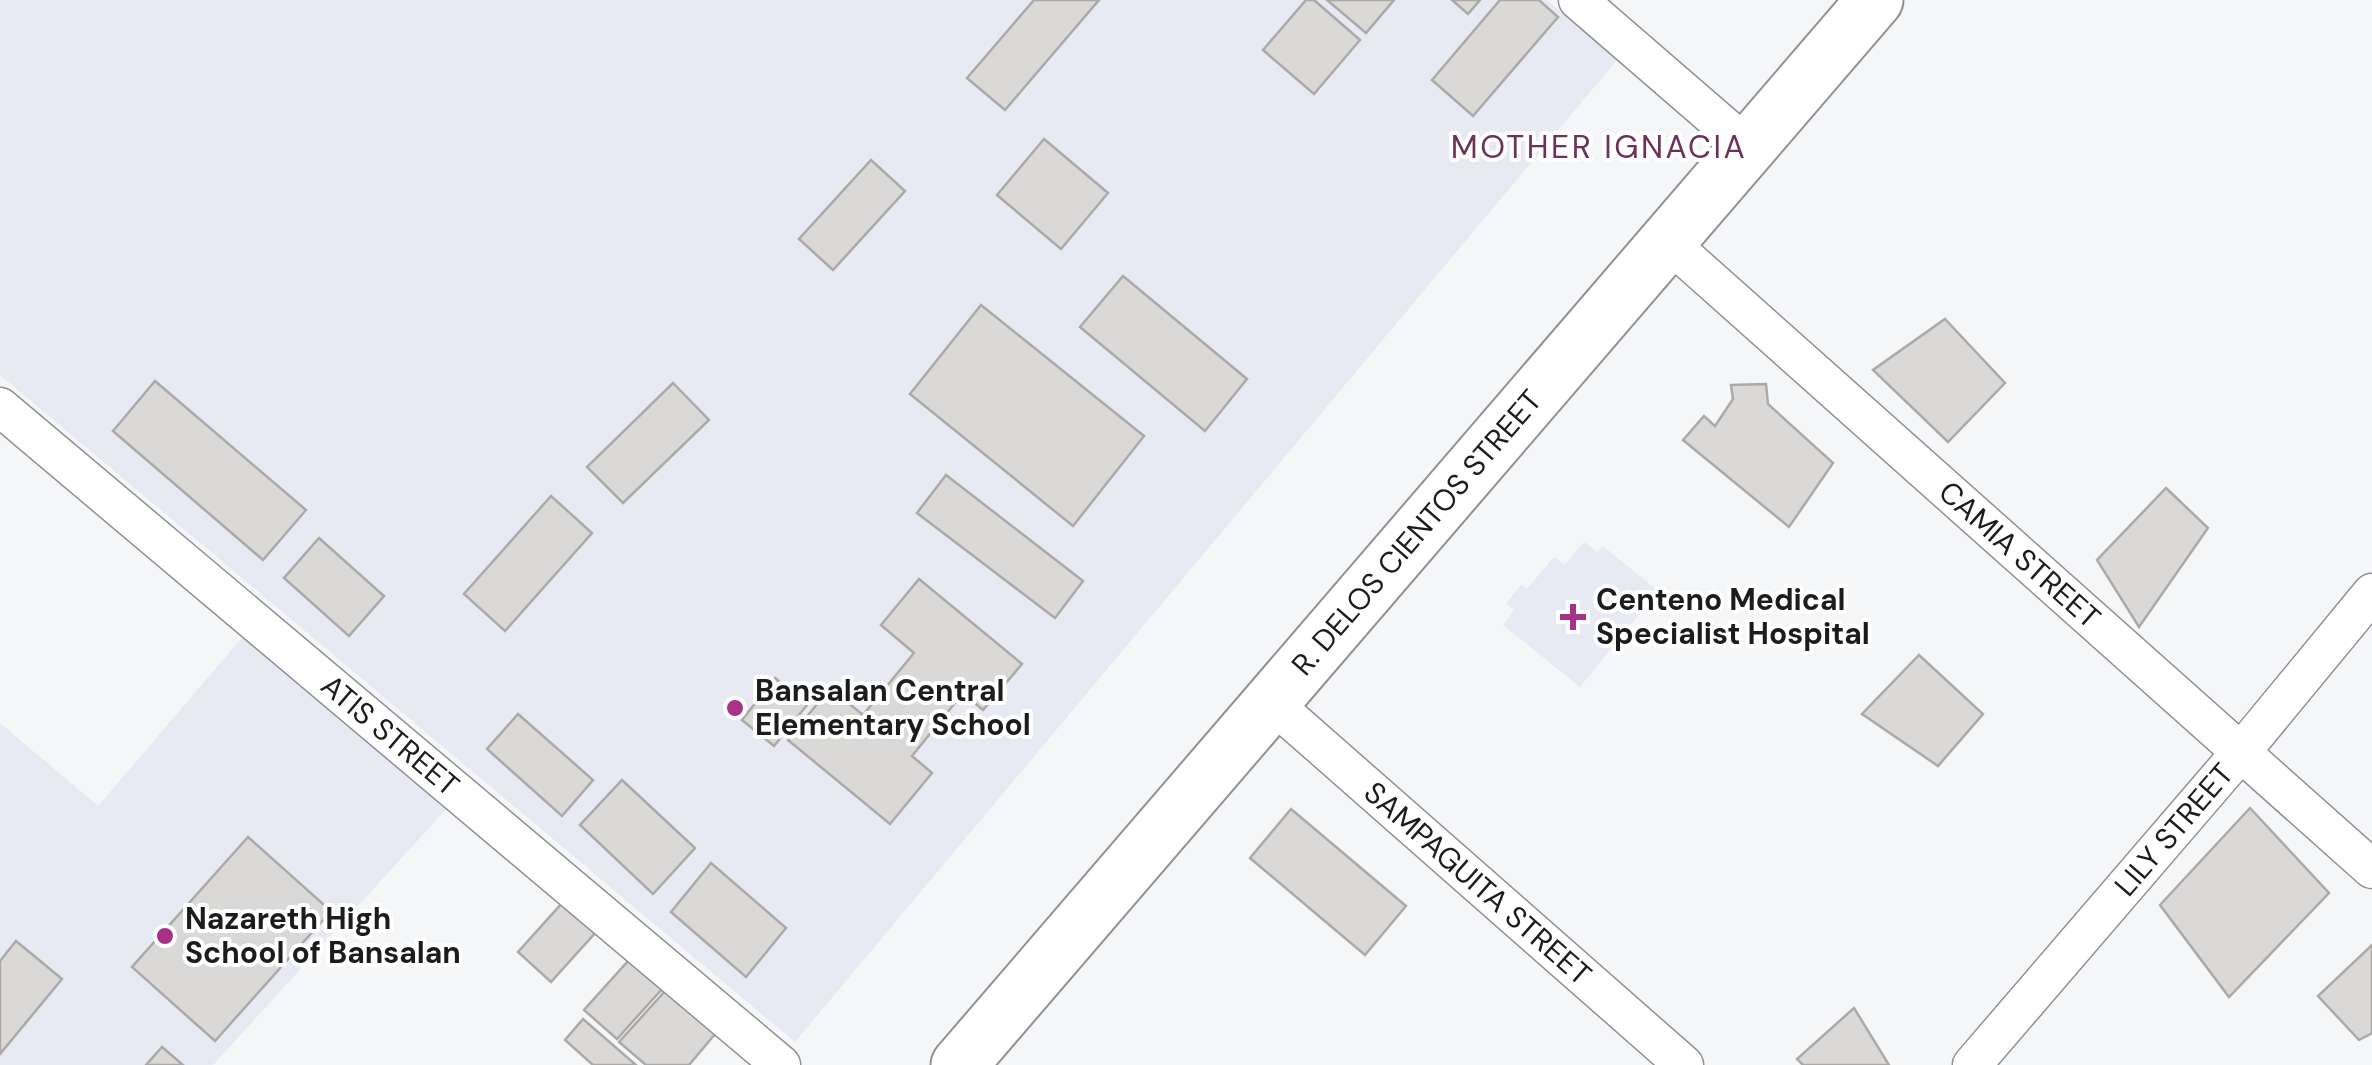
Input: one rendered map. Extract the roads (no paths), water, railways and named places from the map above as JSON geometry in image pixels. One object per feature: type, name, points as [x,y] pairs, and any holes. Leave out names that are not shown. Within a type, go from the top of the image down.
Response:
[{"type":"highway","name":"R. DELOS CIENTOS STREET","points":[[959,1065],[1875,0]]},
{"type":"street","points":[[1578,0],[1748,147]]},
{"type":"street","name":"CAMIA STREET","points":[[1667,241],[2372,868]]},
{"type":"street","name":"ATIS STREET","points":[[0,407],[780,1065]]},
{"type":"street","name":"LILY STREET","points":[[1972,1065],[2372,593]]},
{"type":"street","name":"SAMPAGUITA STREET","points":[[1271,702],[1684,1065]]},
{"type":"place","name":"Centeno Medical Specialist Hospital","points":[[1573,617]]},
{"type":"place","name":"Bansalan Central Elementary School","points":[[735,708]]},
{"type":"place","name":"Nazareth High School of Bansalan","points":[[165,936]]},
{"type":"district","name":"MOTHER IGNACIA","points":[[1599,147]]}]
